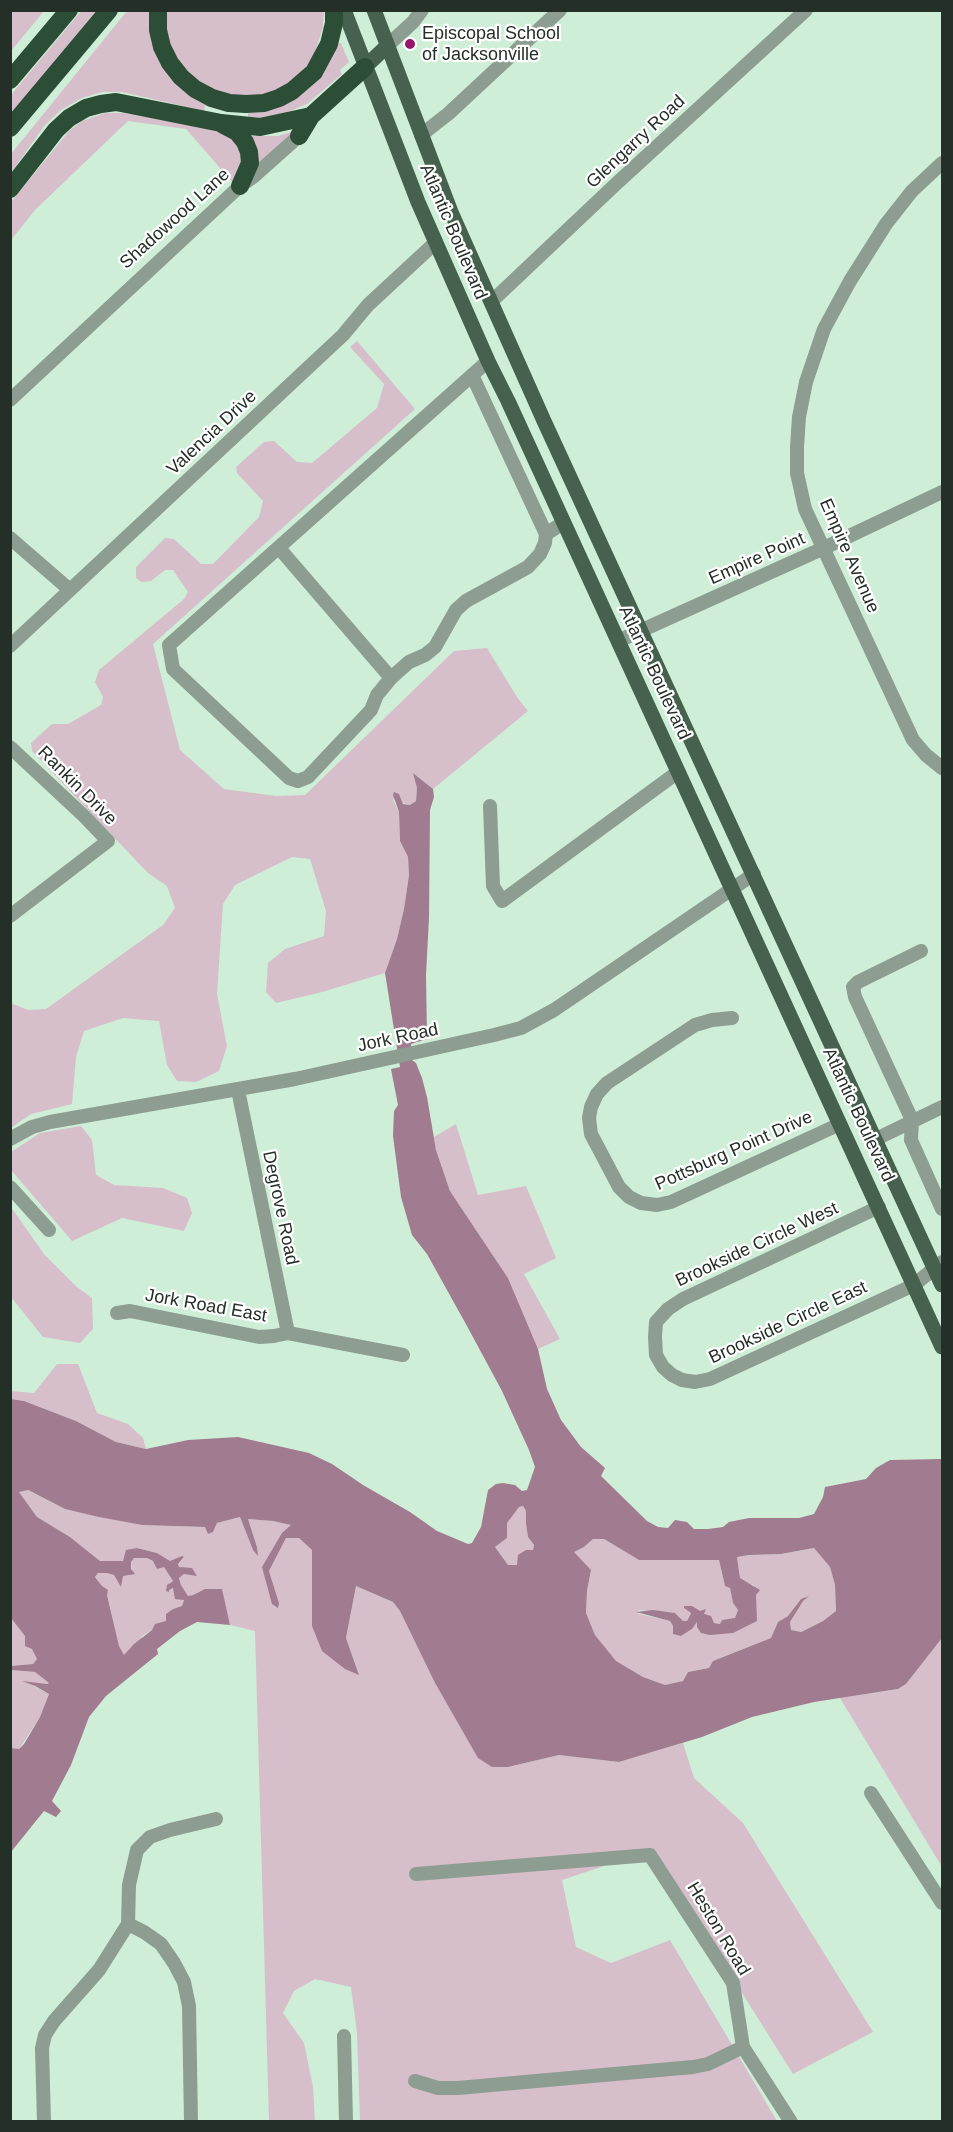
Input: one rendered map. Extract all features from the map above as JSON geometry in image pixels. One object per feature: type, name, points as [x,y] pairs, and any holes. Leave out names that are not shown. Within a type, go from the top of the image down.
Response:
[{"type":"highway","points":[[10,80],[69,10]]},
{"type":"highway","points":[[10,128],[109,10]]},
{"type":"highway","points":[[158,10],[158,30],[162,47],[180,76],[195,89],[212,98],[229,103],[246,104],[264,103],[279,98],[304,82],[314,72],[329,45],[334,23],[334,10]]},
{"type":"highway","name":"Shadowood Lane","points":[[299,136],[311,116],[365,67]]},
{"type":"highway","points":[[10,189],[56,130],[69,118],[86,108],[116,102],[221,123],[260,127],[311,116]]},
{"type":"highway","points":[[221,123],[237,132],[249,152],[250,163],[240,186]]},
{"type":"main road","name":"Atlantic Boulevard","points":[[344,10],[435,243],[942,1347]]},
{"type":"main road","name":"Atlantic Boulevard","points":[[374,10],[447,203],[491,302],[876,1138],[939,1265],[942,1285]]},
{"type":"main road","points":[[365,67],[387,46]]},
{"type":"street","points":[[387,46],[413,22],[422,10]]},
{"type":"street","points":[[421,135],[448,114],[560,10]]},
{"type":"street","name":"Glengarry Road","points":[[491,302],[806,10]]},
{"type":"street","name":"Shadowood Lane","points":[[10,400],[240,186],[299,136]]},
{"type":"street","name":"Empire Avenue","points":[[942,163],[912,191],[886,224],[850,281],[825,329],[809,372],[799,417],[797,473],[805,509],[913,740],[942,768]]},
{"type":"street","name":"Valencia Drive","points":[[10,646],[343,335],[368,305],[435,243]]},
{"type":"street","points":[[472,375],[546,534],[545,543],[540,554],[528,567],[466,601],[456,610],[435,647],[425,655],[409,662],[391,678],[377,695],[371,710],[308,777],[298,781],[290,778],[173,669],[169,645],[279,548],[472,375],[488,361]]},
{"type":"street","name":"Empire Point","points":[[618,641],[942,492]]},
{"type":"street","points":[[546,534],[563,523]]},
{"type":"street","points":[[10,538],[70,590]]},
{"type":"street","points":[[279,548],[391,678]]},
{"type":"street","name":"Rankin Drive","points":[[10,747],[108,841],[10,916]]},
{"type":"street","points":[[490,806],[493,886],[502,901],[678,772]]},
{"type":"street","name":"Jork Road","points":[[10,1139],[32,1127],[50,1122],[238,1090],[413,1054],[521,1028],[554,1010],[754,874]]},
{"type":"street","points":[[921,951],[858,982],[854,987],[855,997],[912,1120],[911,1140],[942,1209]]},
{"type":"street","name":"Pottsburg Point Drive","points":[[732,1018],[695,1025],[607,1083],[597,1094],[589,1118],[591,1134],[619,1187],[629,1197],[647,1204],[657,1205],[671,1202],[840,1124]]},
{"type":"street","name":"Degrove Road","points":[[238,1090],[288,1333]]},
{"type":"street","points":[[876,1138],[942,1107]]},
{"type":"street","points":[[10,1187],[49,1230]]},
{"type":"street","name":"Brookside Circle West","points":[[656,1322],[668,1309],[683,1299],[879,1207]]},
{"type":"street","name":"Brookside Circle East","points":[[656,1322],[656,1354],[663,1367],[672,1375],[695,1382],[710,1379],[914,1285],[939,1265]]},
{"type":"street","name":"Jork Road East","points":[[117,1313],[130,1311],[259,1337],[288,1333],[403,1355]]},
{"type":"street","points":[[871,1792],[942,1903]]},
{"type":"street","points":[[44,2121],[42,2048],[45,2035],[54,2021],[99,1970],[128,1924],[129,1885],[137,1850],[150,1837],[216,1819]]},
{"type":"street","name":"Heston Road","points":[[416,1874],[650,1855],[733,1983],[742,2047],[791,2121]]},
{"type":"street","points":[[128,1924],[161,1944],[184,1982],[189,2006],[191,2121]]},
{"type":"street","points":[[344,2036],[346,2121]]},
{"type":"street","points":[[416,2081],[438,2088],[458,2088],[693,2067],[708,2064],[742,2047]]},
{"type":"shaded area","points":[[10,11],[44,11],[11,51],[10,51]]},
{"type":"shaded area","points":[[81,11],[99,11],[11,115],[11,95]]},
{"type":"shaded area","points":[[127,11],[151,11],[175,78],[265,108],[337,44],[341,43],[349,62],[340,70],[342,74],[307,104],[278,116],[248,119],[248,113],[224,111],[205,106],[204,111],[122,92],[102,92],[82,98],[61,110],[45,125],[11,173],[11,154]]},
{"type":"shaded area","points":[[164,11],[324,11],[323,27],[311,65],[276,93],[238,99],[209,90],[183,71],[167,42]]},
{"type":"shaded area","points":[[105,113],[123,113],[219,130],[236,141],[242,158],[234,184],[186,129],[128,121],[35,210],[11,240],[11,202],[69,131],[82,121]]},
{"type":"shaded area","points":[[294,131],[295,133],[253,172],[250,136],[278,136]]},
{"type":"shaded area","points":[[357,341],[415,409],[153,644],[180,750],[224,789],[276,796],[305,795],[454,651],[487,648],[528,711],[433,789],[414,774],[417,788],[416,801],[410,805],[403,803],[399,794],[393,800],[399,812],[400,841],[408,857],[409,875],[397,939],[385,973],[276,1003],[266,992],[268,963],[285,949],[324,936],[326,911],[310,859],[292,857],[235,885],[223,904],[217,994],[227,1046],[219,1071],[196,1082],[177,1081],[167,1065],[159,1021],[123,1018],[84,1031],[76,1057],[72,1104],[31,1114],[11,1128],[11,1003],[28,1010],[46,1009],[163,925],[175,908],[167,886],[148,873],[32,751],[31,743],[52,724],[68,724],[101,705],[103,697],[95,682],[99,670],[184,599],[188,592],[173,570],[165,570],[151,581],[141,582],[136,578],[136,567],[165,538],[174,539],[201,564],[213,564],[259,517],[263,501],[237,473],[236,467],[264,442],[274,441],[297,462],[312,463],[377,408],[384,384],[350,347]]},
{"type":"shaded area","points":[[413,773],[433,789],[434,797],[430,810],[426,975],[427,1039],[411,1044],[412,1060],[416,1063],[422,1078],[436,1150],[450,1191],[508,1278],[538,1349],[547,1389],[561,1420],[581,1447],[605,1468],[601,1476],[647,1521],[658,1527],[668,1528],[675,1520],[687,1522],[694,1529],[708,1529],[723,1527],[729,1522],[749,1518],[799,1518],[814,1514],[823,1497],[825,1487],[866,1479],[876,1468],[890,1460],[942,1459],[942,1638],[906,1684],[898,1689],[814,1702],[752,1717],[702,1737],[619,1762],[559,1755],[508,1767],[492,1767],[478,1758],[435,1683],[400,1611],[393,1602],[356,1586],[346,1638],[359,1675],[345,1669],[322,1651],[312,1626],[312,1550],[299,1538],[286,1538],[269,1571],[279,1603],[278,1608],[272,1604],[262,1567],[282,1533],[291,1525],[248,1519],[258,1556],[253,1550],[240,1517],[217,1523],[213,1532],[208,1534],[205,1527],[142,1525],[99,1517],[65,1509],[28,1490],[19,1492],[37,1517],[70,1537],[100,1561],[123,1561],[126,1550],[137,1548],[157,1553],[170,1561],[184,1557],[178,1564],[179,1567],[192,1568],[197,1576],[184,1574],[179,1578],[188,1596],[205,1589],[222,1589],[230,1625],[197,1622],[180,1631],[157,1649],[158,1654],[106,1696],[89,1717],[71,1765],[52,1801],[61,1811],[56,1817],[44,1811],[11,1852],[11,1748],[19,1749],[24,1744],[40,1717],[49,1694],[22,1681],[49,1683],[35,1672],[11,1670],[11,1666],[33,1664],[37,1659],[32,1649],[25,1646],[25,1636],[11,1618],[11,1399],[24,1401],[76,1421],[116,1442],[146,1449],[188,1440],[238,1437],[309,1453],[332,1464],[437,1531],[468,1544],[472,1543],[481,1527],[488,1490],[496,1484],[503,1483],[515,1485],[522,1491],[527,1490],[535,1467],[529,1450],[502,1391],[467,1326],[427,1254],[412,1235],[401,1197],[393,1136],[394,1111],[398,1105],[391,1069],[400,1067],[385,973],[397,939],[409,875],[408,857],[400,841],[399,812],[393,795],[394,792],[399,794],[403,804],[410,805],[416,801],[417,788]],"holes":[[[523,1506],[526,1511],[528,1537],[534,1545],[533,1550],[526,1550],[518,1555],[517,1565],[508,1565],[495,1547],[507,1538],[507,1523],[519,1507]],[[593,1539],[604,1539],[639,1560],[719,1560],[725,1586],[730,1588],[733,1603],[738,1610],[735,1618],[722,1620],[720,1624],[714,1623],[711,1616],[704,1614],[706,1609],[700,1611],[692,1606],[684,1606],[691,1613],[687,1621],[683,1621],[675,1613],[653,1610],[636,1612],[670,1621],[673,1634],[681,1636],[692,1629],[697,1622],[701,1633],[710,1635],[733,1633],[757,1621],[756,1595],[760,1590],[740,1578],[737,1557],[749,1555],[781,1554],[814,1548],[830,1567],[835,1585],[836,1611],[823,1621],[801,1632],[791,1630],[790,1622],[803,1601],[809,1596],[801,1599],[788,1616],[778,1622],[771,1638],[713,1661],[709,1668],[688,1672],[683,1681],[665,1685],[643,1677],[616,1661],[595,1635],[586,1613],[591,1570],[574,1552]],[[134,1558],[147,1558],[153,1561],[157,1569],[164,1567],[173,1581],[167,1585],[166,1591],[169,1592],[173,1588],[175,1599],[184,1600],[182,1606],[166,1614],[166,1621],[155,1624],[152,1630],[124,1655],[119,1646],[107,1595],[108,1590],[95,1577],[98,1573],[114,1575],[121,1587],[123,1576],[135,1574],[131,1569],[131,1562]]]},
{"type":"shaded area","points":[[456,1124],[478,1195],[526,1186],[556,1258],[524,1274],[560,1339],[538,1349],[508,1278],[450,1191],[434,1137]]},
{"type":"shaded area","points":[[81,1126],[92,1140],[96,1175],[114,1185],[163,1188],[187,1198],[192,1213],[184,1231],[122,1218],[72,1241],[11,1170],[11,1152],[40,1133]]},
{"type":"shaded area","points":[[11,1207],[44,1254],[77,1287],[92,1298],[93,1329],[80,1343],[43,1337],[11,1297]]},
{"type":"shaded area","points":[[57,1364],[78,1364],[97,1413],[128,1424],[143,1438],[146,1449],[116,1442],[76,1421],[24,1401],[11,1399],[10,1391],[34,1393]]},
{"type":"shaded area","points":[[27,1490],[65,1509],[142,1525],[205,1527],[213,1532],[217,1523],[240,1517],[253,1550],[257,1547],[248,1519],[292,1525],[262,1567],[279,1603],[269,1571],[286,1538],[299,1538],[312,1550],[312,1626],[359,1674],[346,1638],[356,1586],[393,1602],[400,1611],[435,1683],[478,1757],[508,1767],[559,1755],[619,1762],[683,1743],[694,1778],[743,1823],[873,2032],[793,2074],[652,1850],[562,1880],[576,1947],[611,1963],[670,1940],[777,2121],[360,2121],[357,2033],[351,1987],[315,1979],[294,1991],[283,2013],[304,2043],[313,2087],[315,2121],[269,2121],[255,1631],[230,1625],[221,1589],[205,1589],[188,1596],[179,1577],[185,1574],[197,1575],[179,1567],[178,1564],[184,1558],[182,1556],[170,1562],[157,1553],[137,1548],[123,1561],[100,1561],[70,1537],[37,1517],[19,1492]]},
{"type":"shaded area","points":[[523,1506],[526,1511],[528,1537],[534,1545],[533,1550],[518,1565],[508,1565],[495,1547],[507,1538],[506,1523],[519,1507]]},
{"type":"shaded area","points":[[593,1539],[604,1539],[639,1560],[719,1560],[725,1586],[730,1587],[733,1603],[738,1610],[735,1619],[722,1620],[720,1624],[714,1623],[692,1606],[684,1606],[691,1612],[687,1621],[683,1621],[675,1613],[638,1610],[639,1614],[670,1621],[674,1634],[681,1636],[692,1629],[697,1621],[733,1633],[754,1585],[740,1578],[737,1557],[749,1555],[782,1554],[814,1548],[830,1567],[835,1585],[836,1611],[823,1621],[800,1632],[791,1630],[790,1622],[801,1599],[788,1616],[778,1622],[771,1638],[713,1661],[709,1668],[688,1672],[683,1681],[665,1685],[643,1677],[615,1661],[595,1635],[586,1613],[591,1570],[573,1552],[584,1547]]},
{"type":"shaded area","points":[[134,1557],[147,1558],[164,1567],[173,1581],[169,1583],[169,1590],[173,1588],[184,1600],[182,1606],[173,1609],[166,1621],[142,1636],[141,1640],[134,1644],[124,1656],[119,1646],[107,1595],[95,1576],[98,1573],[114,1575],[121,1586],[122,1576],[132,1572],[131,1562]]},
{"type":"shaded area","points":[[10,1618],[19,1626],[26,1642],[37,1655],[33,1664],[11,1666]]},
{"type":"shaded area","points":[[942,1638],[942,1867],[840,1698],[898,1689],[906,1684]]},
{"type":"shaded area","points":[[10,1670],[35,1672],[49,1683],[26,1682],[49,1694],[40,1717],[19,1749],[11,1748]]},
{"type":"place","name":"Episcopal School of Jacksonville","points":[[410,44]]}]
